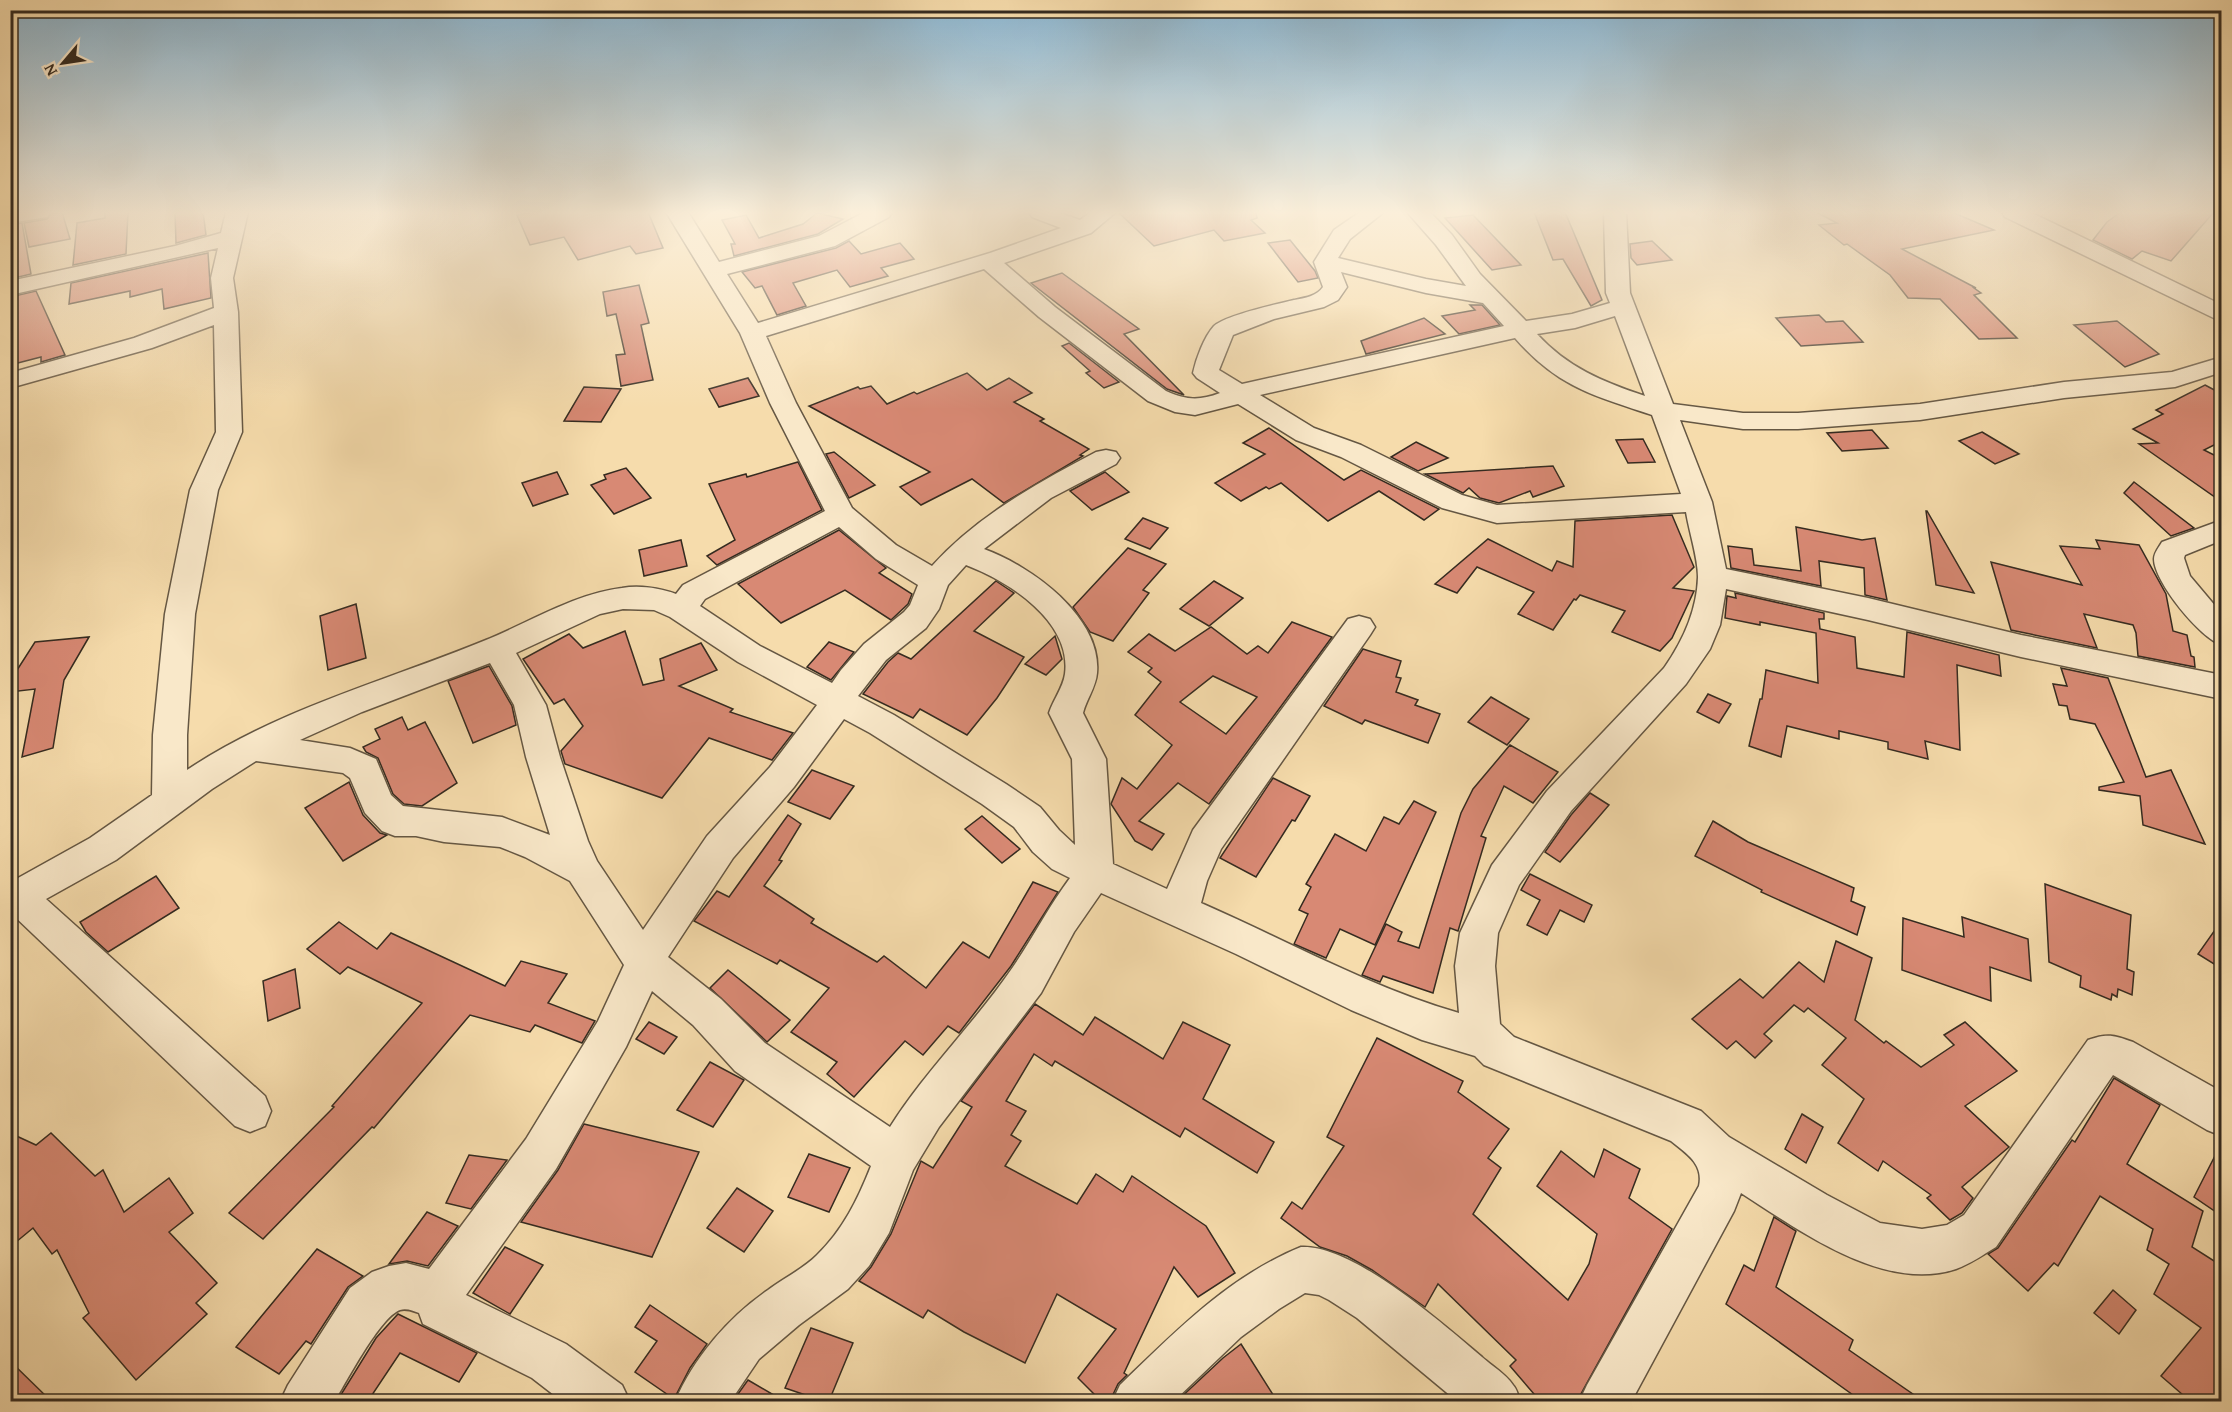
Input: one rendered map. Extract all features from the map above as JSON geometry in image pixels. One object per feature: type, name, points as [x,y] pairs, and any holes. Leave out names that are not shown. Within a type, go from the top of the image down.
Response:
[{"type":"street","points":[[10,288],[57,278]]},
{"type":"street","points":[[169,801],[174,674],[183,595],[204,490],[229,432],[226,312],[222,278]]},
{"type":"street","points":[[716,278],[752,333],[783,403],[841,514],[886,552],[935,581]]},
{"type":"street","points":[[752,333],[933,278]]},
{"type":"street","points":[[1008,278],[1047,312],[1157,396],[1175,406],[1196,408],[1219,405],[1240,395],[1288,381],[1575,321],[1624,306]]},
{"type":"street","points":[[1331,278],[1335,287],[1330,295],[1316,302],[1232,325],[1220,334],[1216,349],[1205,367],[1206,373],[1305,434],[1351,452],[1452,502],[1483,512],[1497,514],[1698,502]]},
{"type":"street","points":[[1392,278],[1491,297]]},
{"type":"street","points":[[1471,278],[1545,357],[1574,377],[1598,389],[1662,410],[1743,421],[1798,421],[1920,412],[2064,390],[2175,379],[2222,364]]},
{"type":"street","points":[[1604,1401],[1718,1195],[1723,1172],[1714,1152],[1702,1138],[1686,1126],[1499,1051],[1480,1030],[1475,966],[1479,933],[1505,876],[1559,801],[1675,676],[1694,649],[1704,625],[1713,576],[1698,502],[1618,293],[1617,278]]},
{"type":"street","points":[[2150,278],[2222,315]]},
{"type":"street","points":[[10,381],[151,340],[226,312]]},
{"type":"street","points":[[605,1401],[549,1361],[440,1307],[438,1295],[541,1155],[612,1034],[645,962],[669,921],[720,847],[782,777],[837,703],[852,678],[875,652],[915,620],[924,609],[935,581],[961,552],[1041,492],[1106,458]]},
{"type":"street","points":[[681,609],[694,592],[841,514]]},
{"type":"street","points":[[2222,529],[2172,549],[2168,554],[2167,562],[2173,576],[2222,634]]},
{"type":"street","points":[[700,1401],[742,1342],[782,1308],[832,1273],[853,1250],[873,1217],[896,1157],[924,1112],[1027,980],[1061,920],[1095,872],[1089,759],[1066,713],[1070,698],[1080,680],[1082,669],[1079,650],[1070,631],[1054,610],[1018,577],[975,556],[961,552]]},
{"type":"street","points":[[1713,576],[1868,609],[2021,646],[2222,687]]},
{"type":"street","points":[[250,1110],[186,1054],[116,985],[24,901],[25,896],[32,889],[102,849],[209,772],[254,747],[350,703],[497,648],[591,606],[623,598],[658,598],[681,609],[749,654],[837,703],[882,724],[1027,817],[1046,841],[1065,858],[1134,892],[1413,1017],[1488,1041]]},
{"type":"street","points":[[1180,911],[1188,881],[1206,841],[1359,627]]},
{"type":"street","points":[[497,648],[530,705],[560,816],[583,870],[633,948],[645,962],[707,1012],[750,1057],[896,1157]]},
{"type":"street","points":[[254,747],[350,761],[364,769],[377,803],[395,821],[416,821],[444,827],[502,832],[538,846],[583,870]]},
{"type":"street","points":[[1714,1152],[1811,1211],[1875,1245],[1922,1252],[1954,1247],[1980,1231],[2103,1054],[2118,1056],[2222,1115]]},
{"type":"street","points":[[1137,1401],[1197,1344],[1266,1289],[1303,1269],[1328,1274],[1369,1298],[1496,1401]]},
{"type":"street","points":[[305,1401],[367,1305],[389,1289],[406,1286],[438,1295]]},
{"type":"building","points":[[94,278],[210,278],[211,298],[164,309],[162,289],[130,297],[130,291],[69,304],[71,283]]},
{"type":"building","points":[[747,278],[810,278],[793,283],[806,306],[777,315],[762,286],[755,288]]},
{"type":"building","points":[[843,278],[881,278],[850,287]]},
{"type":"building","points":[[1047,278],[1069,278],[1139,329],[1124,334],[1184,395],[1167,389],[1031,283]]},
{"type":"building","points":[[1295,278],[1318,278],[1298,282]]},
{"type":"building","points":[[1574,278],[1593,278],[1602,300],[1591,306]]},
{"type":"building","points":[[1892,278],[1957,278],[1976,288],[1974,288],[1981,293],[1974,295],[2017,338],[1979,339],[1940,299],[1908,298]]},
{"type":"building","points":[[639,285],[649,323],[641,325],[653,380],[621,386],[616,355],[625,354],[616,314],[607,316],[603,292]]},
{"type":"building","points":[[36,291],[65,355],[41,362],[41,357],[10,365],[10,297]]},
{"type":"building","points":[[1470,305],[1482,305],[1500,325],[1459,334],[1442,316],[1475,310]]},
{"type":"building","points":[[1819,315],[1826,322],[1843,321],[1863,342],[1801,346],[1776,318]]},
{"type":"building","points":[[1424,318],[1445,334],[1366,354],[1361,341]]},
{"type":"building","points":[[2117,321],[2159,354],[2125,367],[2074,325]]},
{"type":"building","points":[[1069,343],[1119,382],[1104,388],[1086,373],[1090,371],[1062,346]]},
{"type":"building","points":[[967,373],[987,390],[1009,378],[1032,393],[1014,402],[1044,419],[1040,421],[1089,449],[1080,455],[1083,456],[1004,503],[972,479],[921,505],[900,487],[930,472],[809,406],[858,387],[860,389],[871,386],[887,404]]},
{"type":"building","points":[[748,378],[759,396],[719,407],[709,389]]},
{"type":"building","points":[[2205,385],[2222,394],[2222,441],[2204,450],[2222,459],[2222,502],[2139,444],[2158,443],[2133,429],[2163,414],[2156,410]]},
{"type":"building","points":[[584,387],[621,389],[601,422],[564,421]]},
{"type":"building","points":[[1269,428],[1344,480],[1361,470],[1439,509],[1424,520],[1379,491],[1328,521],[1281,483],[1269,489],[1266,487],[1241,501],[1215,483],[1265,454],[1243,443]]},
{"type":"building","points":[[1872,430],[1888,448],[1842,451],[1827,433]]},
{"type":"building","points":[[1982,432],[2019,454],[1995,464],[1959,441]]},
{"type":"building","points":[[1643,439],[1655,462],[1628,463],[1616,440]]},
{"type":"building","points":[[1416,442],[1448,458],[1418,471],[1391,457]]},
{"type":"building","points":[[834,452],[875,485],[849,498],[826,454]]},
{"type":"building","points":[[798,462],[822,510],[717,565],[707,556],[735,540],[709,484],[746,474],[747,477]]},
{"type":"building","points":[[1553,466],[1564,486],[1533,497],[1530,491],[1499,503],[1480,498],[1469,488],[1463,493],[1425,474]]},
{"type":"building","points":[[626,468],[651,498],[614,514],[591,485],[606,479],[604,475]]},
{"type":"building","points":[[557,472],[568,494],[533,506],[522,483]]},
{"type":"building","points":[[1105,472],[1129,492],[1092,510],[1070,491]]},
{"type":"building","points":[[2134,482],[2194,528],[2171,536],[2124,493]]},
{"type":"building","points":[[1927,511],[1974,593],[1936,585]]},
{"type":"building","points":[[1672,515],[1694,567],[1673,588],[1694,591],[1672,638],[1660,651],[1612,632],[1625,611],[1580,595],[1576,600],[1574,599],[1553,630],[1518,614],[1534,592],[1477,567],[1457,593],[1435,584],[1488,539],[1552,571],[1557,561],[1573,567],[1575,521]]},
{"type":"building","points":[[1143,518],[1168,528],[1150,549],[1125,539]]},
{"type":"building","points":[[1796,527],[1862,540],[1875,538],[1887,600],[1865,595],[1864,568],[1819,561],[1821,586],[1731,568],[1728,546],[1752,549],[1754,565],[1801,571]]},
{"type":"building","points":[[839,530],[886,568],[879,573],[912,594],[908,604],[891,620],[845,590],[781,623],[738,584]]},
{"type":"building","points":[[681,540],[687,566],[644,576],[639,550]]},
{"type":"building","points":[[2096,540],[2139,545],[2166,594],[2173,631],[2187,635],[2195,667],[2138,656],[2133,625],[2084,614],[2097,648],[2011,630],[1991,562],[2082,585],[2060,546],[2100,549]]},
{"type":"building","points":[[1128,548],[1166,564],[1143,590],[1149,593],[1113,641],[1090,632],[1073,607]]},
{"type":"building","points":[[996,581],[1014,593],[974,631],[1024,657],[997,698],[967,735],[920,709],[913,718],[863,694],[898,653],[911,659]]},
{"type":"building","points":[[1214,581],[1243,598],[1209,626],[1180,609]]},
{"type":"building","points":[[1735,593],[1824,613],[1824,619],[1819,619],[1820,629],[1855,637],[1857,668],[1904,677],[1907,632],[1999,655],[2001,676],[1957,665],[1960,750],[1925,741],[1928,759],[1888,749],[1888,742],[1839,731],[1839,739],[1787,726],[1781,757],[1749,746],[1760,699],[1762,699],[1766,670],[1818,683],[1816,633],[1725,618],[1727,596],[1736,598]]},
{"type":"building","points":[[356,604],[366,658],[328,670],[320,616]]},
{"type":"building","points":[[1292,622],[1332,637],[1209,804],[1178,783],[1139,821],[1164,834],[1152,850],[1135,841],[1111,804],[1122,778],[1137,789],[1172,745],[1135,715],[1161,682],[1148,672],[1152,668],[1128,652],[1149,634],[1175,651],[1211,627],[1247,654],[1258,646],[1268,653]],"holes":[[[1213,676],[1257,697],[1226,734],[1180,702]]]},
{"type":"building","points":[[625,631],[643,685],[664,680],[660,659],[701,643],[717,670],[679,686],[733,709],[730,712],[793,733],[772,760],[709,738],[662,798],[565,764],[561,751],[583,726],[564,699],[554,704],[523,659],[569,634],[583,648]]},
{"type":"building","points":[[1055,636],[1062,659],[1046,675],[1025,664]]},
{"type":"building","points":[[89,637],[64,680],[53,748],[22,757],[35,689],[10,692],[10,681],[35,642]]},
{"type":"building","points":[[829,642],[854,652],[831,680],[807,667]]},
{"type":"building","points":[[1363,649],[1401,661],[1396,677],[1401,678],[1396,692],[1418,700],[1415,705],[1440,714],[1428,743],[1365,720],[1362,724],[1324,706]]},
{"type":"building","points":[[489,666],[512,706],[516,725],[473,743],[448,681]]},
{"type":"building","points":[[2061,668],[2108,678],[2146,777],[2171,770],[2205,844],[2143,825],[2140,796],[2099,790],[2099,787],[2124,782],[2095,724],[2070,719],[2067,706],[2059,705],[2053,684],[2067,686]]},
{"type":"building","points":[[1708,694],[1731,704],[1719,723],[1697,712]]},
{"type":"building","points":[[1491,697],[1529,719],[1507,745],[1468,722]]},
{"type":"building","points":[[402,717],[408,730],[425,722],[457,783],[422,806],[404,804],[393,794],[378,758],[366,752],[363,747],[380,739],[375,729]]},
{"type":"building","points":[[1510,745],[1558,772],[1533,803],[1504,786],[1481,836],[1486,838],[1458,931],[1450,928],[1433,993],[1383,976],[1380,982],[1362,975],[1386,924],[1402,932],[1398,941],[1419,948],[1461,813],[1473,789]]},
{"type":"building","points":[[812,770],[854,786],[830,819],[788,802]]},
{"type":"building","points":[[1273,778],[1310,796],[1256,877],[1220,858]]},
{"type":"building","points":[[349,782],[363,815],[380,833],[387,835],[343,861],[305,808]]},
{"type":"building","points":[[1590,793],[1609,805],[1560,862],[1545,852]]},
{"type":"building","points":[[1414,801],[1436,812],[1375,945],[1340,929],[1326,958],[1294,944],[1308,914],[1299,910],[1311,887],[1306,884],[1335,834],[1366,851],[1384,817],[1399,824]]},
{"type":"building","points":[[788,815],[801,824],[779,860],[782,861],[764,886],[814,919],[811,923],[877,962],[884,956],[926,988],[963,942],[989,958],[1033,882],[1058,892],[1011,966],[959,1033],[948,1026],[923,1055],[905,1041],[854,1097],[827,1074],[837,1062],[791,1032],[829,988],[780,960],[777,964],[694,921],[717,891],[729,897]]},
{"type":"building","points":[[982,816],[1020,849],[1002,863],[965,829]]},
{"type":"building","points":[[1713,821],[1748,842],[1854,888],[1851,901],[1865,907],[1857,935],[1761,892],[1762,890],[1695,856]]},
{"type":"building","points":[[1530,874],[1592,905],[1584,922],[1560,910],[1547,935],[1527,925],[1540,900],[1521,890]]},
{"type":"building","points":[[156,876],[179,908],[108,952],[86,932],[80,922]]},
{"type":"building","points":[[2045,884],[2131,915],[2127,969],[2134,972],[2132,995],[2118,989],[2117,997],[2112,994],[2111,1000],[2080,987],[2081,976],[2049,962]]},
{"type":"building","points":[[1962,917],[2028,939],[2031,981],[1990,967],[1991,1001],[1902,970],[1903,918],[1964,937]]},
{"type":"building","points":[[2222,920],[2222,969],[2198,954]]},
{"type":"building","points":[[339,922],[377,949],[391,933],[505,986],[521,961],[567,974],[548,1003],[595,1021],[582,1043],[535,1025],[530,1032],[470,1015],[374,1128],[372,1127],[263,1239],[229,1213],[334,1107],[332,1106],[422,1003],[348,967],[340,974],[307,949]]},
{"type":"building","points":[[1836,941],[1872,958],[1855,1020],[1884,1043],[1886,1041],[1921,1067],[1954,1045],[1944,1035],[1965,1022],[2017,1071],[1965,1106],[2009,1147],[1962,1187],[1973,1198],[1962,1213],[1950,1220],[1927,1198],[1931,1195],[1883,1161],[1878,1171],[1838,1143],[1864,1099],[1822,1065],[1846,1038],[1808,1008],[1804,1012],[1794,1005],[1764,1034],[1772,1041],[1755,1058],[1736,1041],[1727,1049],[1692,1019],[1740,979],[1763,998],[1799,962],[1824,982]]},
{"type":"building","points":[[295,969],[300,1008],[268,1021],[263,981]]},
{"type":"building","points":[[728,970],[790,1020],[767,1042],[710,988]]},
{"type":"building","points":[[1035,1004],[1083,1035],[1095,1017],[1163,1059],[1183,1022],[1230,1045],[1203,1099],[1274,1142],[1257,1173],[1185,1128],[1180,1137],[1055,1061],[1052,1066],[1034,1054],[1006,1101],[1026,1111],[1011,1135],[1021,1141],[1005,1166],[1077,1204],[1096,1174],[1123,1192],[1132,1176],[1206,1226],[1235,1273],[1198,1297],[1174,1267],[1124,1373],[1127,1375],[1118,1384],[1110,1401],[1101,1401],[1078,1378],[1116,1329],[1057,1294],[1025,1363],[964,1332],[928,1310],[923,1318],[859,1281],[871,1267],[891,1234],[921,1161],[933,1168],[972,1107],[961,1101]]},
{"type":"building","points":[[649,1022],[677,1037],[664,1054],[636,1039]]},
{"type":"building","points":[[1377,1038],[1463,1081],[1458,1092],[1509,1129],[1488,1158],[1501,1168],[1473,1214],[1568,1300],[1589,1264],[1597,1234],[1537,1186],[1561,1151],[1594,1177],[1604,1149],[1640,1169],[1629,1198],[1672,1229],[1577,1401],[1540,1401],[1510,1366],[1516,1360],[1438,1284],[1425,1307],[1372,1270],[1347,1256],[1320,1247],[1281,1218],[1292,1202],[1302,1209],[1344,1146],[1327,1137]]},
{"type":"building","points":[[710,1062],[744,1080],[713,1127],[677,1110]]},
{"type":"building","points":[[2114,1078],[2160,1105],[2127,1164],[2203,1211],[2192,1247],[2222,1266],[2222,1401],[2190,1401],[2161,1376],[2201,1328],[2154,1294],[2169,1264],[2147,1250],[2153,1229],[2100,1196],[2058,1266],[2054,1263],[2028,1291],[1988,1254],[1998,1248],[2072,1140],[2075,1142]]},
{"type":"building","points":[[1802,1114],[1823,1127],[1806,1163],[1785,1149]]},
{"type":"building","points":[[584,1124],[699,1152],[652,1257],[521,1222],[558,1170]]},
{"type":"building","points":[[10,1133],[36,1145],[51,1133],[95,1176],[103,1170],[124,1212],[169,1178],[193,1213],[169,1232],[217,1283],[196,1303],[207,1314],[136,1380],[83,1318],[89,1313],[57,1250],[52,1254],[33,1228],[10,1247]]},
{"type":"building","points":[[2222,1142],[2222,1216],[2194,1197]]},
{"type":"building","points":[[809,1154],[850,1168],[829,1212],[788,1197]]},
{"type":"building","points":[[469,1155],[507,1160],[471,1209],[446,1203]]},
{"type":"building","points":[[737,1188],[773,1211],[744,1252],[707,1228]]},
{"type":"building","points":[[427,1212],[458,1226],[428,1266],[407,1261],[389,1264]]},
{"type":"building","points":[[1774,1217],[1796,1231],[1776,1287],[1853,1340],[1849,1350],[1923,1401],[1851,1401],[1853,1395],[1726,1304],[1744,1265],[1754,1271]]},
{"type":"building","points":[[505,1247],[543,1265],[510,1314],[473,1293]]},
{"type":"building","points":[[317,1249],[363,1276],[348,1287],[311,1344],[306,1341],[279,1374],[236,1347]]},
{"type":"building","points":[[2113,1290],[2136,1310],[2119,1334],[2094,1313]]},
{"type":"building","points":[[650,1305],[707,1344],[690,1368],[674,1399],[635,1372],[657,1341],[635,1327]]},
{"type":"building","points":[[398,1314],[477,1353],[459,1382],[400,1353],[368,1401],[337,1401],[376,1338]]},
{"type":"building","points":[[811,1328],[853,1343],[829,1401],[785,1388]]},
{"type":"building","points":[[1241,1344],[1277,1401],[1177,1401],[1223,1358]]},
{"type":"building","points":[[10,1361],[51,1401],[10,1401]]},
{"type":"building","points":[[748,1380],[784,1401],[733,1401]]}]
